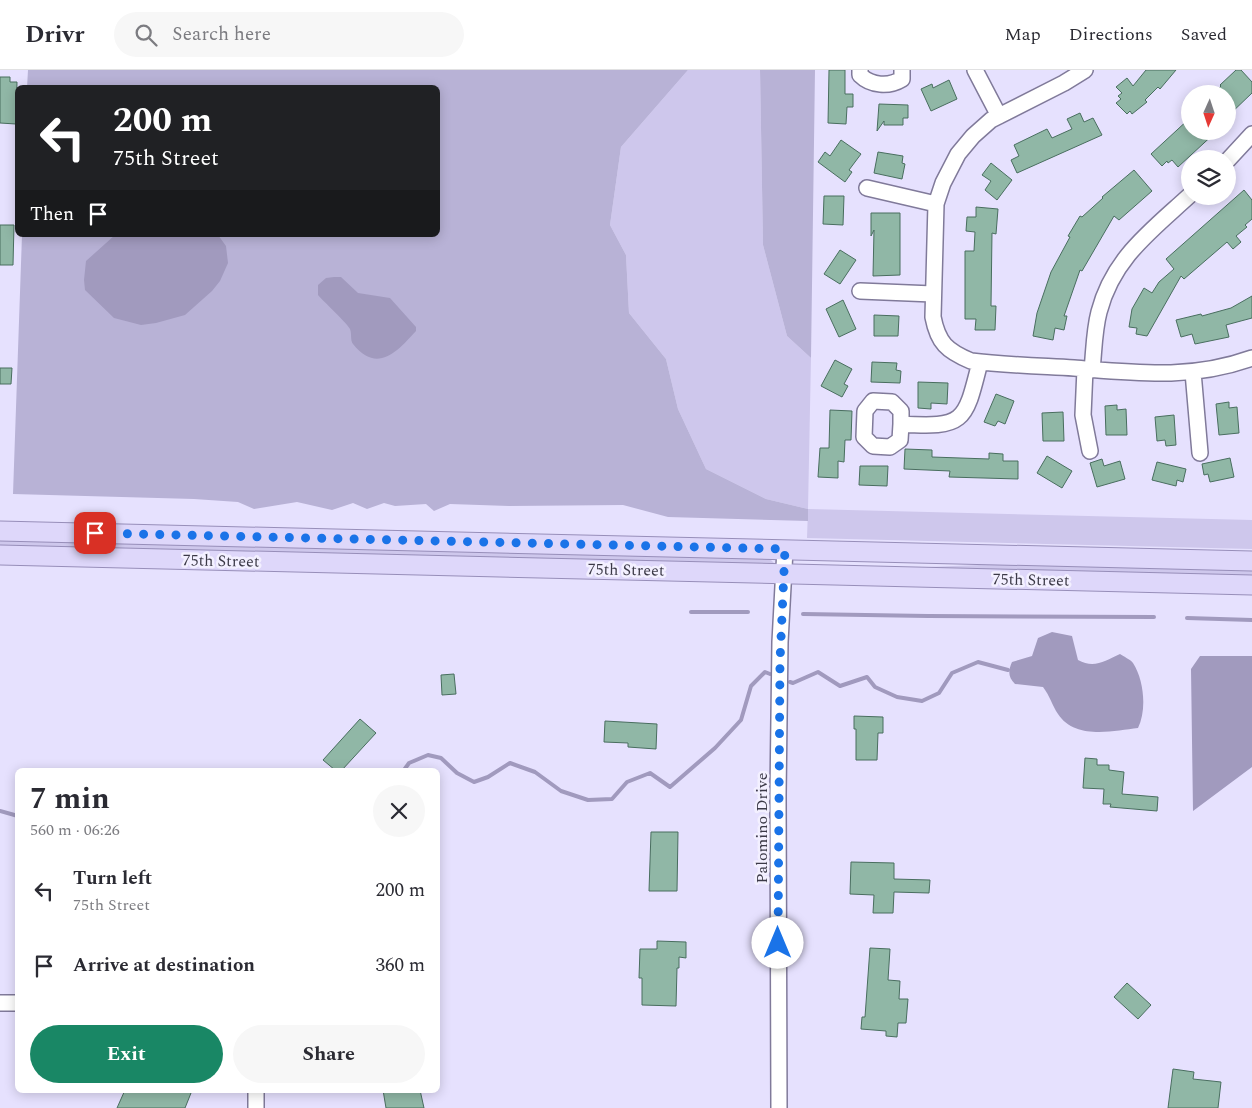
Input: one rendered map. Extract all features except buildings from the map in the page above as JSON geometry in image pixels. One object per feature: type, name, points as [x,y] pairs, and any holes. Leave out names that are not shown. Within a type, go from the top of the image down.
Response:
[{"type":"main road","name":"75th Street","points":[[0,531],[785,562],[1252,585]]},
{"type":"main road","name":"75th Street","points":[[0,554],[785,562],[1252,561]]},
{"type":"street","points":[[860,70],[860,76],[867,82],[893,84],[902,78],[902,70]]},
{"type":"street","points":[[974,70],[999,116]]},
{"type":"street","points":[[1085,70],[984,126],[958,154],[948,170],[936,204],[933,317],[936,331],[942,342],[956,355],[971,361],[1089,369],[1167,373],[1192,372],[1232,365],[1252,358]]},
{"type":"street","points":[[1236,151],[1252,134]]},
{"type":"street","points":[[867,188],[936,204]]},
{"type":"street","points":[[1090,451],[1083,415],[1099,312],[1106,290],[1114,273],[1143,237],[1181,203]]},
{"type":"street","points":[[860,291],[933,294]]},
{"type":"street","points":[[901,424],[938,426],[955,420],[968,406],[980,362]]},
{"type":"street","points":[[1192,372],[1200,452]]},
{"type":"street","name":"Palomino Drive","points":[[779,1108],[778,804],[780,642],[785,562]]},
{"type":"street","points":[[0,1004],[15,1003]]},
{"type":"street","points":[[256,1093],[256,1108]]},
{"type":"shaded area","points":[[28,70],[688,70],[621,147],[610,225],[626,255],[629,313],[666,359],[678,409],[706,469],[766,499],[808,509],[808,521],[668,517],[623,505],[509,506],[450,504],[434,511],[426,504],[395,506],[384,503],[367,509],[353,503],[332,510],[297,502],[254,509],[238,502],[194,499],[13,494],[22,237],[440,237],[440,85],[27,85]]},
{"type":"shaded area","points":[[688,70],[760,70],[763,245],[787,336],[811,358],[808,509],[766,499],[706,469],[678,409],[666,359],[629,313],[626,255],[610,225],[621,147]]},
{"type":"shaded area","points":[[760,70],[815,70],[811,358],[787,336],[763,245]]},
{"type":"shaded area","points":[[113,237],[219,237],[226,246],[228,263],[220,281],[212,291],[185,315],[141,325],[114,318],[85,290],[86,261]]},
{"type":"shaded area","points":[[341,277],[358,293],[390,298],[416,327],[416,331],[402,346],[386,357],[370,358],[362,353],[353,344],[351,331],[348,326],[318,295],[318,285],[326,278]]},
{"type":"shaded area","points":[[808,509],[1252,520],[1252,549],[807,538]]},
{"type":"shaded area","points":[[0,539],[769,558],[774,563],[0,547]]},
{"type":"shaded area","points":[[1033,563],[1252,569],[1252,577],[928,568]]},
{"type":"shaded area","points":[[1052,632],[1072,636],[1078,660],[1084,663],[1099,663],[1120,654],[1132,662],[1140,678],[1143,695],[1143,713],[1138,728],[1095,732],[1074,728],[1058,714],[1043,687],[1015,684],[1009,674],[1012,662],[1032,656],[1038,638]]},
{"type":"shaded area","points":[[1200,656],[1252,656],[1252,767],[1193,811],[1191,669]]},
{"type":"waterway","points":[[691,612],[748,612]]},
{"type":"waterway","points":[[803,614],[1154,617]]},
{"type":"waterway","points":[[1187,618],[1252,620]]},
{"type":"waterway","points":[[790,682],[793,683],[818,672],[840,686],[867,677],[875,687],[897,697],[922,701],[939,693],[952,673],[978,662],[1008,670]]},
{"type":"waterway","points":[[405,768],[409,763],[428,755],[441,758],[457,773],[474,782],[488,777],[510,763],[535,772],[561,791],[588,800],[612,799],[627,782],[650,773],[670,787],[715,748],[741,720],[751,686],[765,672],[770,674]]},
{"type":"waterway","points":[[0,811],[15,815]]},
{"type":"route","points":[[95,533],[785,549],[780,642],[778,943]]}]
